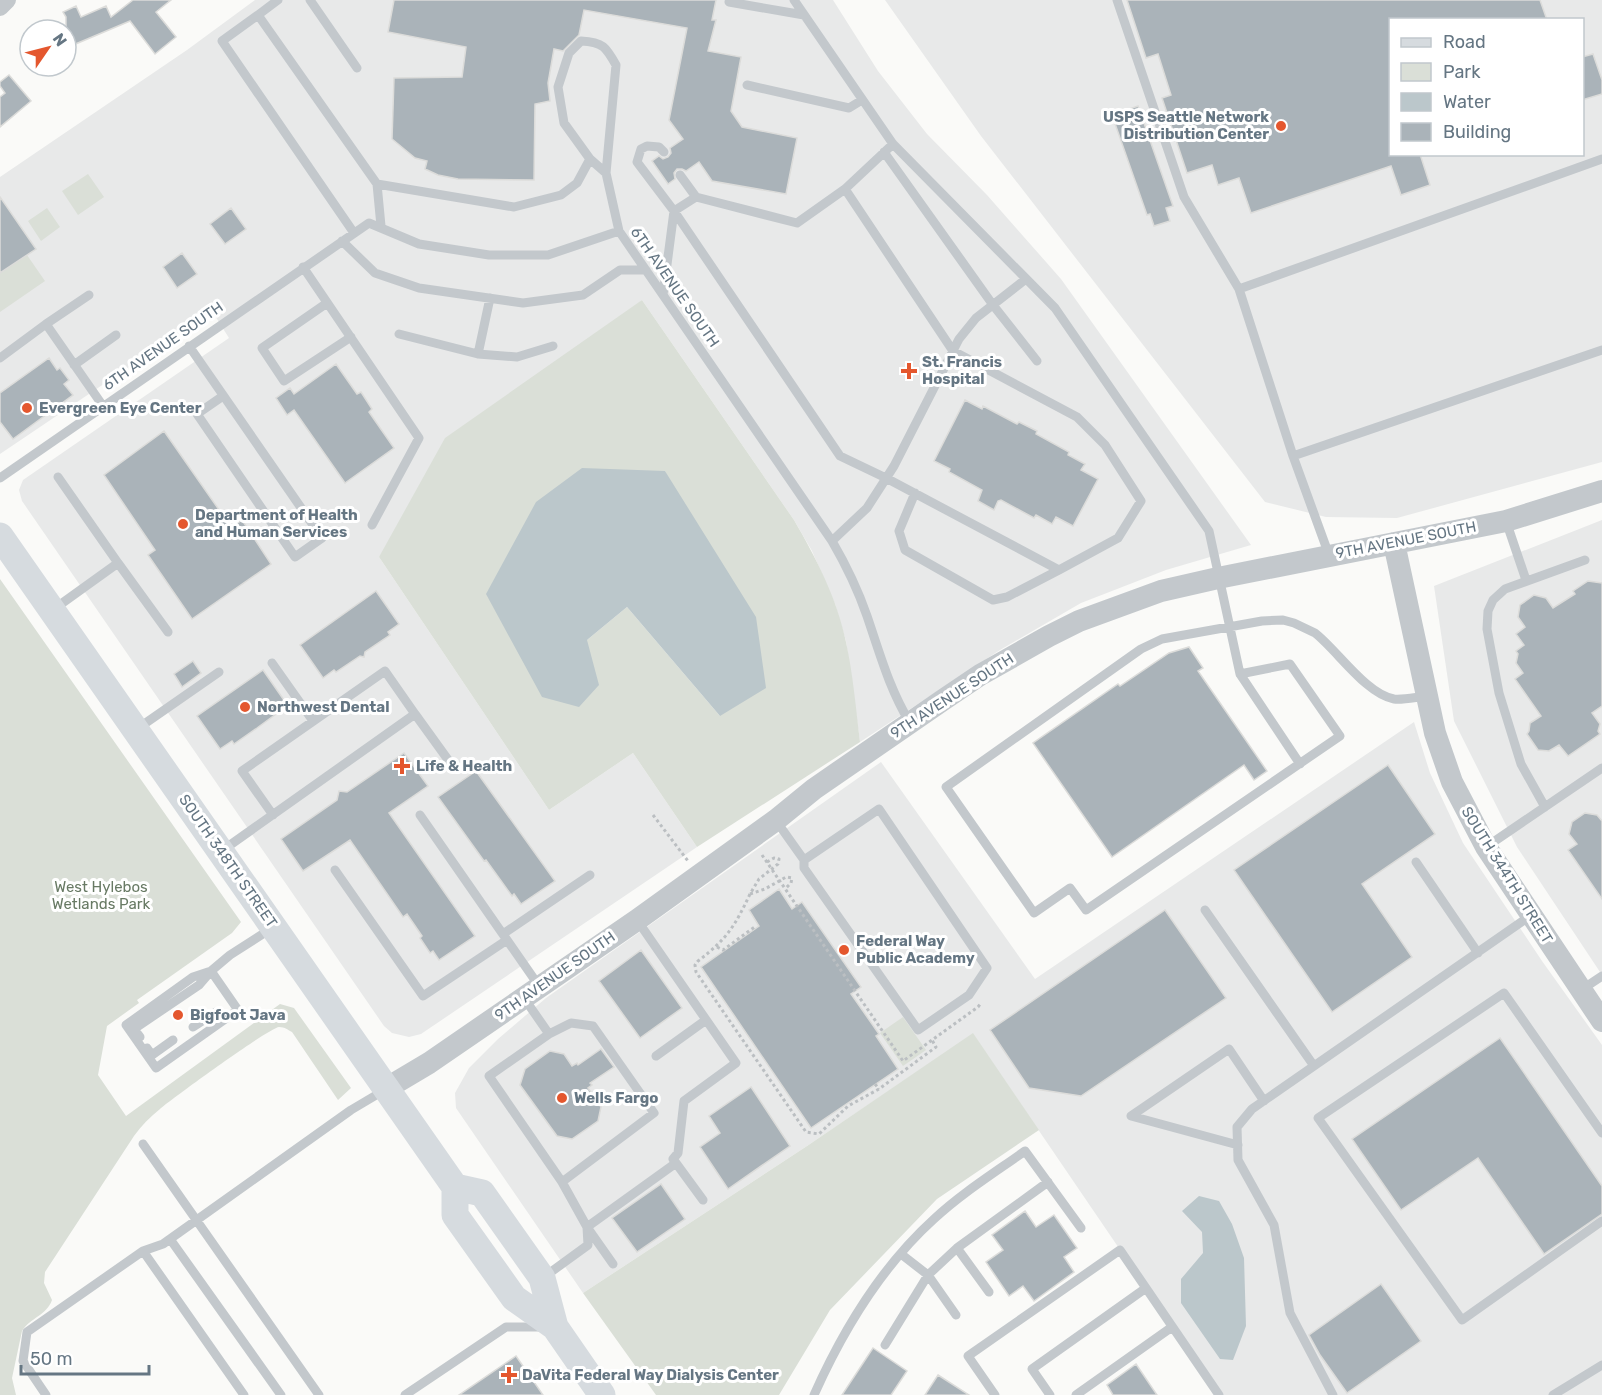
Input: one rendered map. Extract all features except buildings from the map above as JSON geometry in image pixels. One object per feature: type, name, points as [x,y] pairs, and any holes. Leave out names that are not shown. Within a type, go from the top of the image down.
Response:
[{"type":"main road","name":"SOUTH 348TH STREET","points":[[0,536],[455,1187]]},
{"type":"main road","points":[[555,1328],[543,1278],[482,1193],[455,1187],[455,1215],[514,1298],[555,1328],[602,1395]]},
{"type":"street","points":[[0,7],[7,0]]},
{"type":"street","name":"9TH AVENUE SOUTH","points":[[387,1088],[429,1063],[636,920],[776,820],[814,789],[980,675],[1079,621],[1161,591],[1329,555],[1506,521],[1602,491]]},
{"type":"street","name":"SOUTH 344TH STREET","points":[[1394,543],[1435,733],[1452,782],[1486,848],[1602,1022]]},
{"type":"lane","points":[[278,0],[222,41],[354,233]]},
{"type":"lane","points":[[310,0],[357,68]]},
{"type":"lane","points":[[794,0],[892,144],[1055,308],[1209,531],[1239,674],[1300,764]]},
{"type":"lane","points":[[1116,0],[1184,197],[1239,289],[1293,456],[1329,555]]},
{"type":"lane","points":[[729,2],[804,15]]},
{"type":"lane","points":[[258,15],[377,184],[381,226]]},
{"type":"lane","points":[[606,173],[590,159],[564,123],[558,87],[569,53],[581,41],[596,41],[608,50],[616,65],[606,173],[619,231]]},
{"type":"lane","points":[[747,85],[849,108],[862,100]]},
{"type":"lane","points":[[680,175],[696,197],[796,223],[845,189],[892,144]]},
{"type":"lane","points":[[664,152],[659,147],[647,146],[641,149],[637,162],[674,211],[840,456],[915,493],[1059,570]]},
{"type":"lane","points":[[884,152],[993,305],[1037,361]]},
{"type":"lane","points":[[377,184],[514,207],[561,195],[577,183],[590,159]]},
{"type":"lane","points":[[1239,289],[1583,168],[1602,159]]},
{"type":"lane","points":[[845,189],[953,351],[1077,417],[1105,445],[1141,501],[1118,538],[1007,597],[993,600],[905,550],[899,531],[915,493]]},
{"type":"lane","points":[[674,211],[696,197]]},
{"type":"lane","points":[[663,295],[674,211]]},
{"type":"lane","name":"6TH AVENUE SOUTH","points":[[0,478],[369,223],[381,226],[402,238],[419,244],[489,255],[548,255],[619,231],[832,541],[849,571],[867,614],[896,699],[910,723]]},
{"type":"lane","points":[[342,241],[375,273],[419,288],[523,303],[583,295],[620,270],[646,270]]},
{"type":"lane","points":[[303,267],[419,438],[372,525]]},
{"type":"lane","points":[[832,541],[867,508],[886,478],[959,339],[976,318],[1026,279]]},
{"type":"lane","points":[[0,358],[88,295]]},
{"type":"lane","points":[[478,354],[490,298]]},
{"type":"lane","points":[[327,303],[262,348],[284,381],[351,337]]},
{"type":"lane","points":[[46,324],[103,406]]},
{"type":"lane","points":[[399,334],[478,354],[517,357],[553,346]]},
{"type":"lane","points":[[74,365],[116,335]]},
{"type":"lane","points":[[189,346],[224,396],[322,538],[295,557],[197,414],[224,396]]},
{"type":"lane","points":[[1293,456],[1602,350]]},
{"type":"lane","points":[[58,477],[168,632]]},
{"type":"lane","points":[[1506,521],[1526,580]]},
{"type":"lane","points":[[1545,807],[1521,764],[1499,693],[1487,629],[1488,611],[1493,600],[1505,589],[1585,560]]},
{"type":"lane","points":[[52,610],[118,563]]},
{"type":"lane","points":[[1239,674],[1290,664],[1340,736],[1086,910],[1070,888],[1034,913],[946,788],[1141,649],[1162,639],[1229,627],[1272,620],[1294,623],[1305,627],[1324,640],[1367,684],[1378,692],[1395,699],[1427,696]]},
{"type":"lane","points":[[273,663],[313,721]]},
{"type":"lane","points":[[273,815],[242,771],[385,671],[454,768]]},
{"type":"lane","points":[[136,730],[219,672]]},
{"type":"lane","points":[[221,852],[415,714]]},
{"type":"lane","points":[[1486,848],[1602,768]]},
{"type":"lane","points":[[776,820],[804,860],[804,868],[918,1030],[969,994],[987,968],[879,809],[804,860]]},
{"type":"lane","points":[[420,815],[505,937],[532,992],[549,1034]]},
{"type":"lane","points":[[1416,862],[1478,952]]},
{"type":"lane","points":[[335,870],[423,996],[590,875]]},
{"type":"lane","points":[[1205,910],[1314,1066]]},
{"type":"lane","points":[[1333,1395],[1290,1313],[1274,1225],[1238,1160],[1237,1127],[1252,1109],[1530,916]]},
{"type":"lane","points":[[636,920],[736,1063],[684,1101],[678,1153],[673,1159],[703,1200]]},
{"type":"lane","points":[[174,1040],[152,1055],[134,1029],[199,985],[211,971],[231,955],[274,927]]},
{"type":"lane","points":[[211,971],[238,1010],[156,1068],[126,1025],[193,977],[211,971]]},
{"type":"lane","points":[[1581,990],[1602,976]]},
{"type":"lane","points":[[1602,1133],[1504,993],[1318,1118],[1461,1320],[1602,1221]]},
{"type":"lane","points":[[193,1027],[216,1012],[227,1017]]},
{"type":"lane","points":[[656,1056],[706,1020]]},
{"type":"lane","points":[[562,1182],[654,1113],[593,1026],[571,1023],[549,1034],[489,1076],[562,1182],[587,1227],[613,1264]]},
{"type":"lane","points":[[1238,1145],[1131,1116],[1229,1049],[1264,1101]]},
{"type":"lane","points":[[46,1395],[23,1361],[27,1332],[143,1251],[163,1244],[351,1110],[387,1088]]},
{"type":"lane","points":[[143,1144],[319,1395]]},
{"type":"lane","points":[[814,1395],[849,1325],[870,1293],[901,1254],[935,1218],[967,1191],[1025,1151],[1081,1228]]},
{"type":"lane","points":[[587,1227],[676,1163]]},
{"type":"lane","points":[[885,1345],[928,1275],[957,1248],[1048,1182]]},
{"type":"lane","points":[[543,1278],[588,1245],[587,1227]]},
{"type":"lane","points":[[170,1239],[281,1395]]},
{"type":"lane","points":[[957,1248],[989,1292]]},
{"type":"lane","points":[[995,1395],[968,1356],[1120,1250],[1219,1395]]},
{"type":"lane","points":[[143,1251],[244,1395]]},
{"type":"lane","points":[[901,1254],[928,1275],[956,1315]]},
{"type":"lane","points":[[1050,1395],[1032,1370],[1146,1288]]},
{"type":"lane","points":[[405,1395],[506,1327],[555,1328]]},
{"type":"lane","points":[[1076,1395],[1172,1327]]},
{"type":"lane","points":[[1553,1395],[1602,1365]]},
{"type":"path","points":[[653,815],[699,875]]},
{"type":"path","points":[[750,894],[780,880],[772,869],[759,879],[750,894],[739,919],[726,938],[695,965],[696,972],[806,1132],[819,1134],[848,1106],[879,1089],[936,1047],[932,1040]]},
{"type":"path","points":[[717,946],[723,950],[756,926]]},
{"type":"path","points":[[876,1084],[879,1089]]},
{"type":"shaded area","name":"St. Francis Hospital","points":[[255,0],[833,0],[878,71],[927,134],[987,195],[1061,279],[1251,545],[1166,570],[1081,603],[1000,650],[860,742],[846,641],[835,604],[812,551],[794,520],[642,300],[379,557],[549,810],[633,753],[697,847],[421,1034],[409,1037],[392,1033],[384,1026],[22,501],[19,490],[23,480],[229,338],[212,311],[0,454],[0,177],[187,50]]},
{"type":"shaded area","name":"USPS Seattle Network Distribution Center","points":[[885,0],[1602,0],[1602,462],[1397,518],[1326,517],[1265,502],[981,136]]},
{"type":"shaded area","points":[[1602,520],[1602,975],[1517,847],[1454,721],[1434,586]]},
{"type":"shaded area","points":[[1414,722],[1430,773],[1463,843],[1542,961],[1602,1045],[1602,1395],[1219,1395],[973,1034],[583,1293],[456,1108],[455,1093],[469,1068],[498,1039],[546,998],[881,762],[1035,979]]},
{"type":"green space","points":[[88,174],[104,197],[78,215],[62,191]]},
{"type":"green space","points":[[47,208],[60,227],[41,241],[28,221]]},
{"type":"green space","points":[[27,255],[45,281],[0,312],[0,273]]},
{"type":"green space","points":[[642,300],[794,520],[818,564],[837,610],[846,642],[860,742],[697,847],[633,753],[549,810],[379,557],[445,438]],"holes":[[[665,471],[720,716],[627,607],[587,640]]]},
{"type":"green space","name":"West Hylebos Wetlands Park","points":[[0,579],[241,922],[232,933],[137,1000],[139,1003],[107,1026],[98,1075],[126,1116],[280,1004],[294,1008],[351,1088],[338,1100],[292,1032],[279,1027],[221,1064],[153,1115],[134,1136],[45,1272],[44,1283],[52,1300],[50,1305],[22,1331],[12,1378],[16,1395],[0,1395]]},
{"type":"green space","points":[[903,1017],[926,1050],[903,1066],[880,1033]]},
{"type":"green space","points":[[973,1033],[1039,1130],[937,1199],[830,1310],[779,1395],[656,1395],[583,1293],[807,1146]]},
{"type":"water","points":[[582,468],[665,471],[756,617],[766,688],[720,716],[627,607],[587,640],[599,685],[579,707],[542,697],[486,594],[536,502]]},
{"type":"water","points":[[1199,1196],[1219,1201],[1232,1224],[1244,1258],[1246,1326],[1233,1360],[1220,1359],[1181,1303],[1181,1279],[1203,1253],[1202,1232],[1182,1211]]},
{"type":"place","name":"USPS Seattle Network Distribution Center","points":[[1281,126]]},
{"type":"place","name":"St. Francis Hospital","points":[[909,371]]},
{"type":"place","name":"Evergreen Eye Center","points":[[27,408]]},
{"type":"place","name":"Department of Health and Human Services","points":[[183,524]]},
{"type":"place","name":"Northwest Dental","points":[[245,707]]},
{"type":"place","name":"Life & Health","points":[[402,766]]},
{"type":"place","name":"Federal Way Public Academy","points":[[844,950]]},
{"type":"place","name":"Bigfoot Java","points":[[178,1015]]},
{"type":"place","name":"Wells Fargo","points":[[562,1098]]},
{"type":"place","name":"DaVita Federal Way Dialysis Center","points":[[509,1375]]}]
